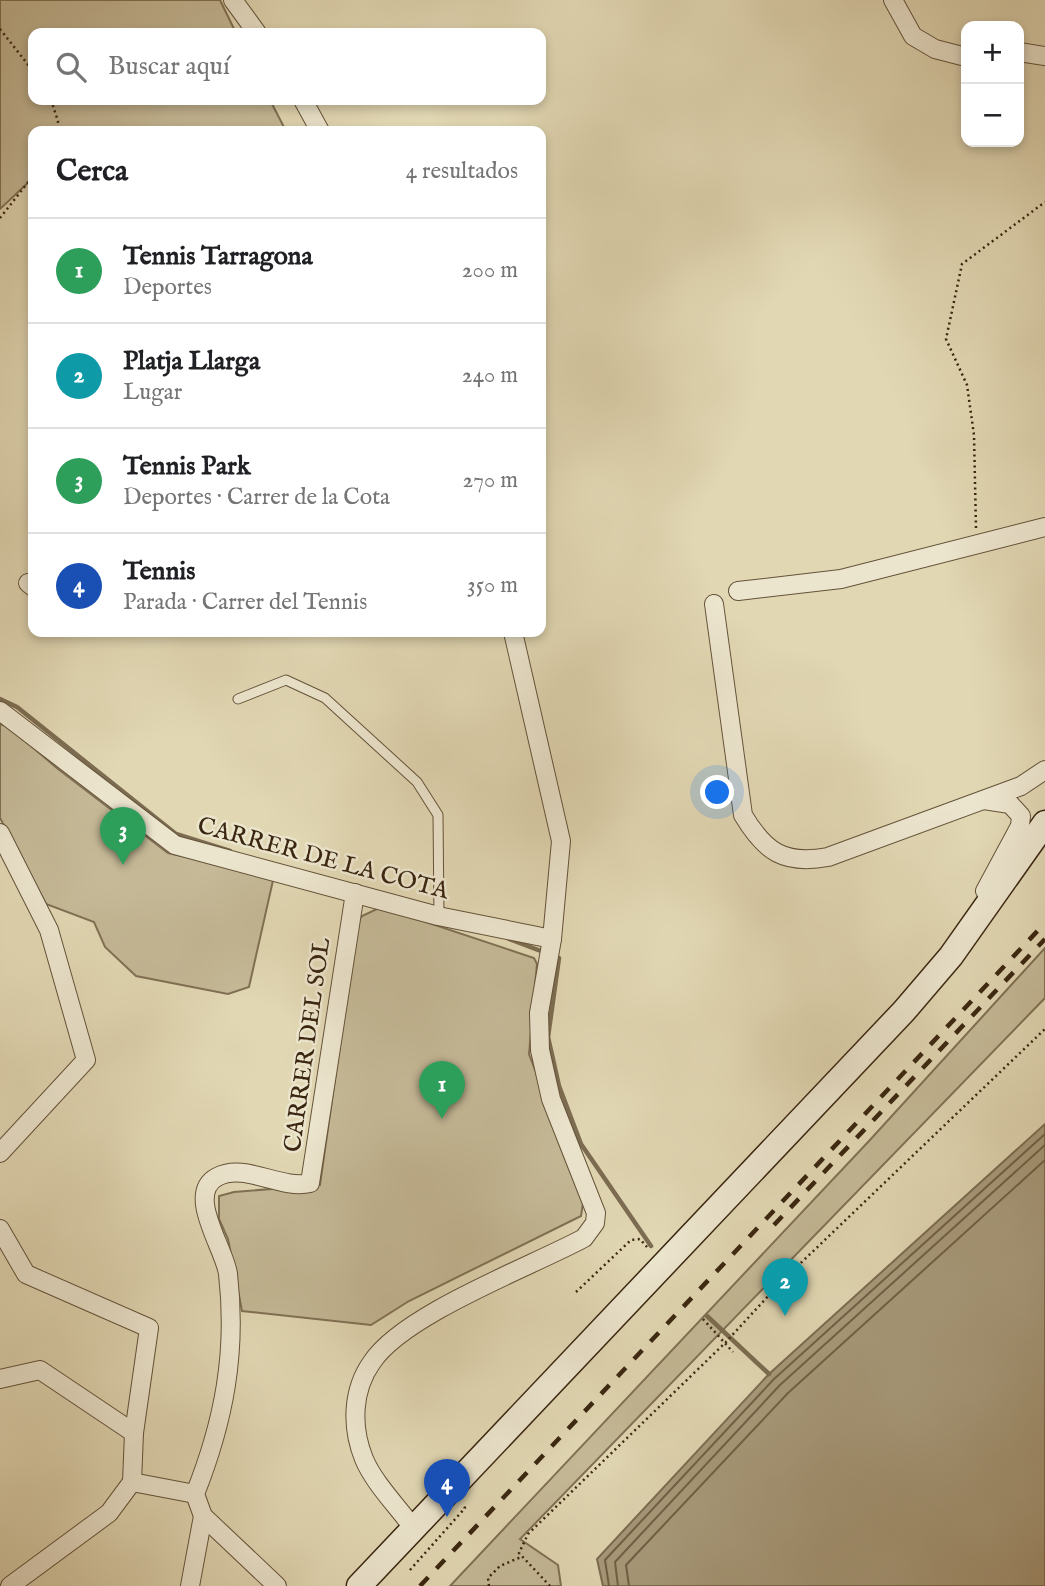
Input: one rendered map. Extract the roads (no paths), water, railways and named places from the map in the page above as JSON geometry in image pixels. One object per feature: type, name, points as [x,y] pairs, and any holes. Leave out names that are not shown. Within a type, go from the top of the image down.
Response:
[{"type":"street","points":[[233,0],[253,28]]},
{"type":"street","points":[[893,0],[914,36],[935,49],[961,56]]},
{"type":"street","points":[[1024,53],[1045,56]]},
{"type":"street","points":[[306,105],[317,126]]},
{"type":"street","points":[[738,592],[841,579],[1045,527]]},
{"type":"street","points":[[714,604],[743,815],[758,840],[780,856],[807,861],[828,857],[1021,786],[1045,770]]},
{"type":"street","points":[[414,1529],[364,1460],[354,1422],[358,1388],[372,1361],[388,1343],[427,1317],[584,1238],[595,1223],[596,1213],[560,1124],[544,1073],[539,1013],[551,942],[561,841],[514,637]]},
{"type":"street","name":"CARRER DE LA COTA","points":[[0,711],[175,845],[439,916],[551,942]]},
{"type":"street","points":[[961,942],[970,916],[1020,826],[1021,816],[1010,804],[984,800]]},
{"type":"street","points":[[359,1586],[904,1012],[961,942],[1045,823]]},
{"type":"street","points":[[0,833],[49,930],[86,1060],[0,1153]]},
{"type":"street","name":"CARRER DEL SOL","points":[[195,1494],[209,1459],[230,1371],[233,1314],[227,1269],[203,1204],[205,1192],[208,1183],[218,1176],[234,1172],[296,1186],[310,1183],[362,895]]},
{"type":"street","points":[[0,1229],[26,1274],[149,1328],[134,1433],[132,1482],[109,1513],[10,1586]]},
{"type":"street","points":[[0,1379],[40,1370],[134,1433]]},
{"type":"street","points":[[132,1482],[195,1494],[203,1516],[277,1586]]},
{"type":"street","points":[[190,1586],[203,1516]]},
{"type":"lane","points":[[238,699],[286,680],[315,693],[341,711],[417,782],[438,816],[439,916]]},
{"type":"water","points":[[1045,1124],[1045,1586],[603,1586],[597,1559],[769,1374]]},
{"type":"waterway","points":[[0,699],[17,707],[176,834],[230,851]]},
{"type":"waterway","points":[[509,939],[546,953]]},
{"type":"waterway","points":[[555,956],[559,958],[548,1037],[559,1086],[581,1144],[651,1246]]},
{"type":"waterway","points":[[707,1316],[769,1374]]},
{"type":"railway","points":[[420,1586],[1045,923]]},
{"type":"railway","points":[[774,1225],[1045,939]]},
{"type":"place","name":"Tennis Park","points":[[123,865]]},
{"type":"place","name":"Tennis Tarragona","points":[[442,1119]]},
{"type":"place","name":"Platja Llarga","points":[[785,1316]]},
{"type":"place","name":"Tennis","points":[[447,1517]]}]
